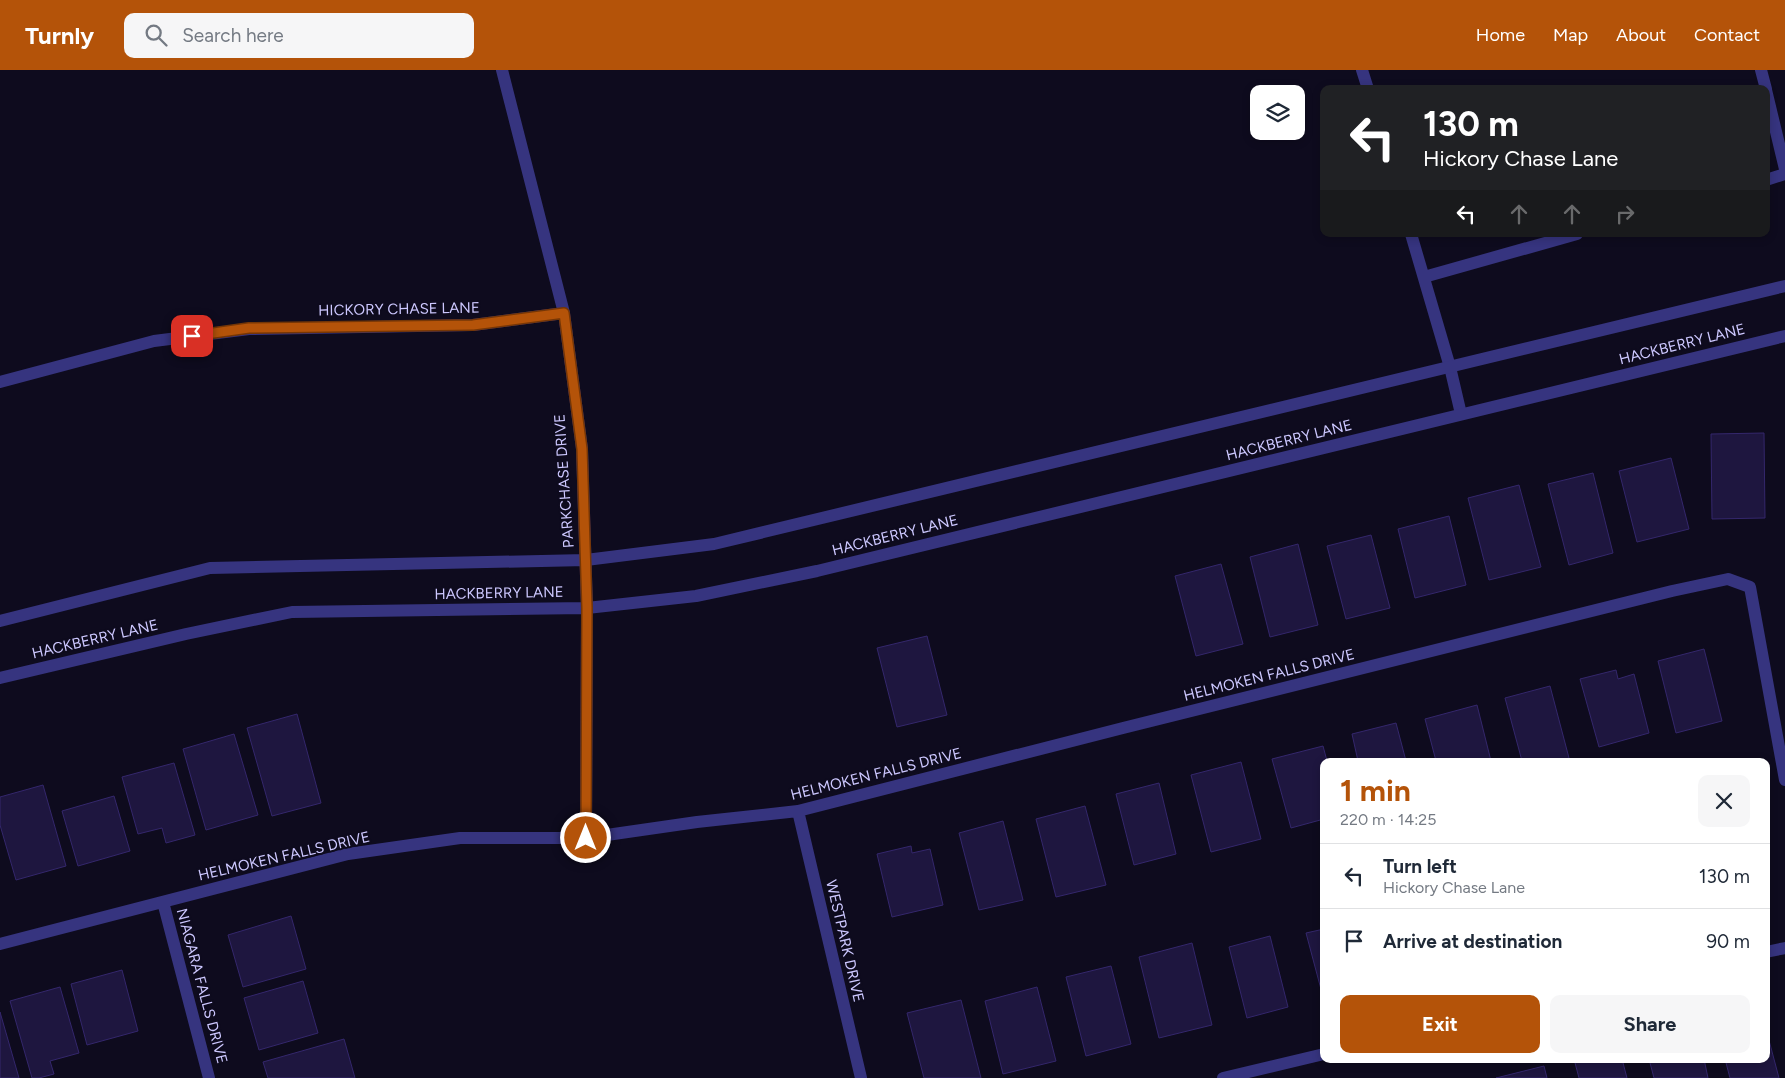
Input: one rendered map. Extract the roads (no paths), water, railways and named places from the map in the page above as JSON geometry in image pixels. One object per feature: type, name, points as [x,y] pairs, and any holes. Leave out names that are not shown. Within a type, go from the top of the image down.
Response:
[{"type":"street","name":"PARKCHASE DRIVE","points":[[502,70],[564,313],[582,449],[587,608],[586,838]]},
{"type":"street","points":[[1362,70],[1367,85]]},
{"type":"street","points":[[1761,70],[1765,85]]},
{"type":"street","points":[[1770,106],[1785,169]]},
{"type":"street","points":[[1770,179],[1785,174]]},
{"type":"street","points":[[1412,237],[1450,367],[1461,414]]},
{"type":"street","points":[[1424,277],[1566,237]]},
{"type":"street","name":"HACKBERRY LANE","points":[[0,621],[210,568],[586,560],[714,544],[1785,286]]},
{"type":"street","name":"HICKORY CHASE LANE","points":[[0,382],[154,341],[249,328],[473,325],[564,313]]},
{"type":"street","name":"HACKBERRY LANE","points":[[0,678],[186,634],[292,612],[587,608],[696,596],[817,570],[1785,336]]},
{"type":"street","name":"HELMOKEN FALLS DRIVE","points":[[0,944],[348,854],[460,838],[586,838],[697,822],[798,811],[1114,730],[1672,591],[1728,579],[1750,587],[1785,780]]},
{"type":"street","name":"WESTPARK DRIVE","points":[[798,811],[861,1078]]},
{"type":"street","name":"NIAGARA FALLS DRIVE","points":[[163,902],[209,1078]]},
{"type":"street","points":[[1770,951],[1785,948]]},
{"type":"street","points":[[1223,1078],[1320,1055]]}]
